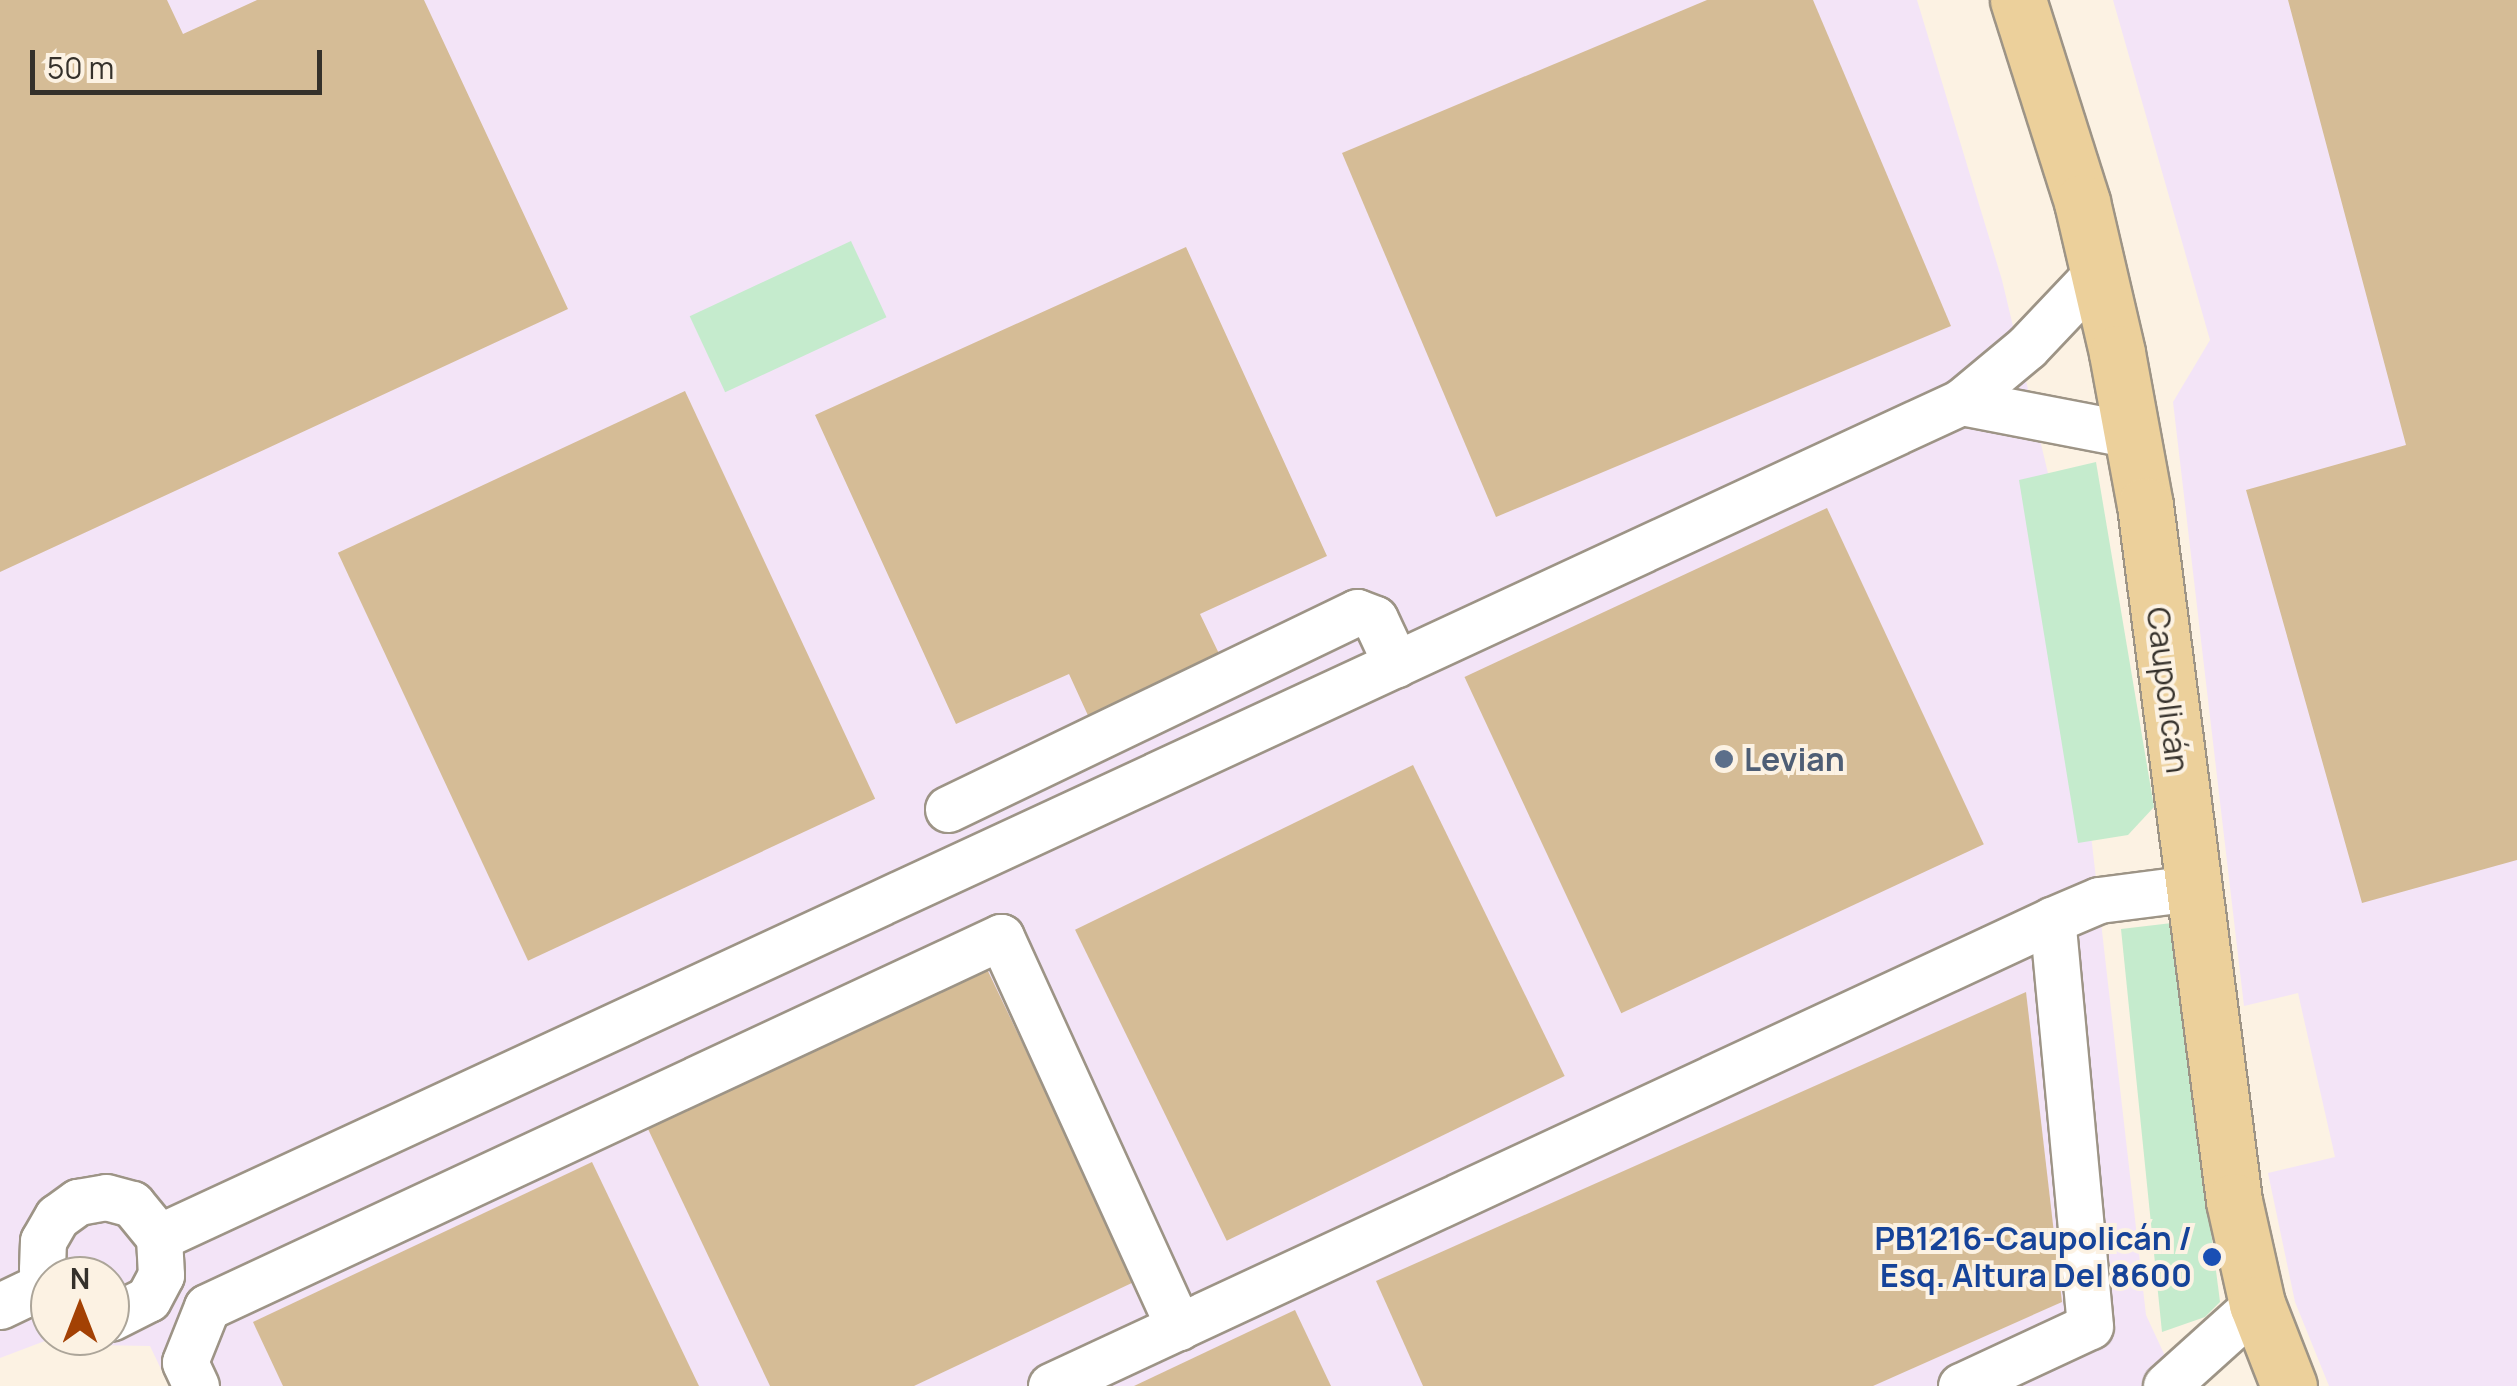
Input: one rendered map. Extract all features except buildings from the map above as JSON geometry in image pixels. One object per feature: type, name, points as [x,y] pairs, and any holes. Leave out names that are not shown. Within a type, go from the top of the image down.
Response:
[{"type":"main road","name":"Caupolicán","points":[[2018,0],[2100,271],[2133,436],[2234,1201],[2257,1304],[2289,1386]]},
{"type":"street","points":[[159,1237],[1961,402],[2027,347],[2100,271]]},
{"type":"street","points":[[1961,402],[2133,436]]},
{"type":"street","points":[[948,809],[1357,612],[1375,619],[1396,664]]},
{"type":"street","points":[[1051,1386],[2052,920],[2100,900],[2193,888]]},
{"type":"street","points":[[1961,1386],[2090,1326],[2052,920]]},
{"type":"street","points":[[196,1386],[186,1362],[207,1307],[1001,937],[1179,1326]]},
{"type":"street","points":[[45,1256],[44,1241],[56,1217],[78,1202],[106,1197],[132,1204],[159,1237],[161,1275],[148,1298],[130,1307]]},
{"type":"street","points":[[0,1306],[30,1295]]},
{"type":"street","points":[[2166,1386],[2257,1304]]},
{"type":"shaded area","points":[[0,0],[1917,0],[2002,280],[2051,486],[2146,1315],[2179,1386],[169,1386],[150,1346],[130,1346],[130,1256],[30,1256],[30,1347],[0,1358]]},
{"type":"shaded area","points":[[2113,0],[2517,0],[2517,1386],[2329,1386],[2295,1302],[2268,1173],[2335,1157],[2298,993],[2244,1006],[2173,402],[2210,340]]},
{"type":"green space","points":[[851,241],[886,317],[725,392],[690,316]]},
{"type":"green space","points":[[2096,462],[2154,807],[2128,835],[2078,843],[2019,480]]},
{"type":"green space","points":[[2172,923],[2220,1302],[2205,1317],[2162,1332],[2121,929]]},
{"type":"place","name":"Levian","points":[[1724,759]]},
{"type":"place","name":"PB1216-Caupolicán / Esq. Altura Del 8600","points":[[2212,1257]]}]
